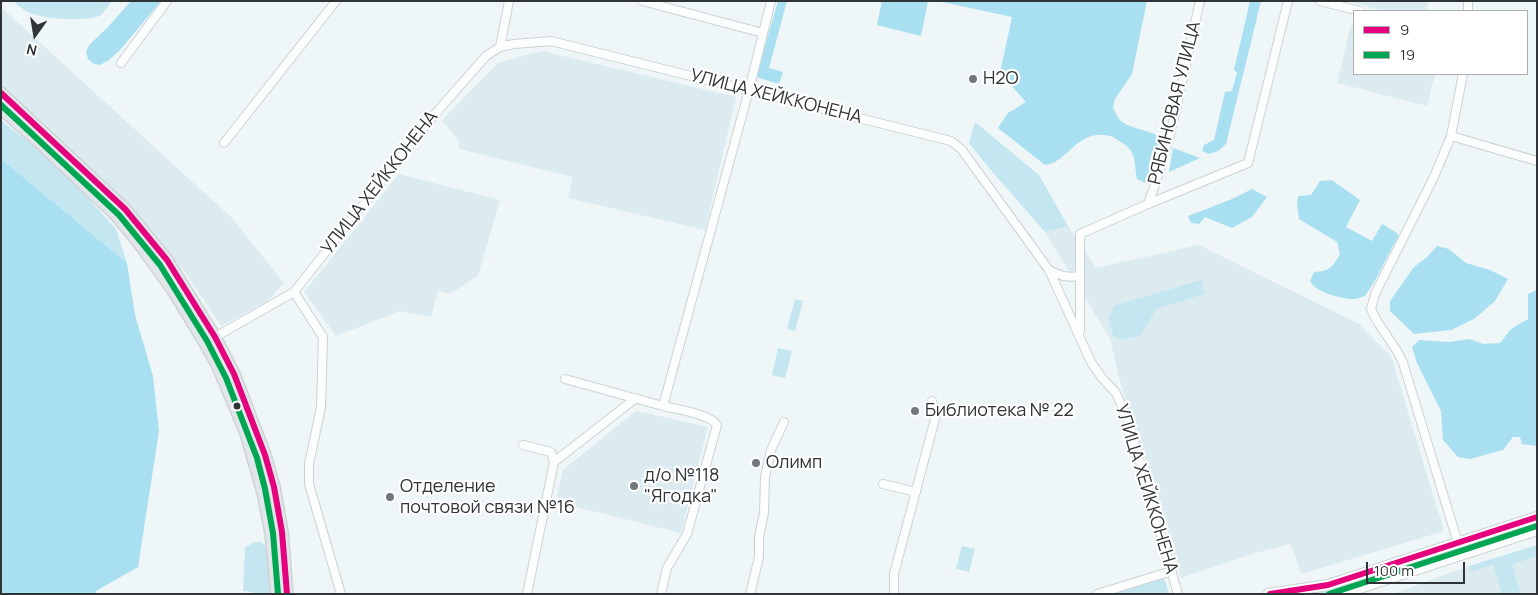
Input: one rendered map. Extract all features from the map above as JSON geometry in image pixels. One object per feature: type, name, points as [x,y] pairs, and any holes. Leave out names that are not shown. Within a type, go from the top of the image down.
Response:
[{"type":"main road","points":[[1,93],[62,156],[136,239],[173,290],[204,341],[217,364],[246,433],[277,532],[287,594]]},
{"type":"main road","points":[[1,108],[45,140]]},
{"type":"main road","points":[[62,156],[119,202],[166,260],[215,337],[234,374],[265,456],[274,487],[277,532],[277,594]]},
{"type":"street","points":[[121,63],[167,1]]},
{"type":"street","points":[[224,143],[336,1]]},
{"type":"street","points":[[500,46],[509,1]]},
{"type":"street","points":[[642,1],[763,33]]},
{"type":"street","points":[[663,406],[772,1]]},
{"type":"street","name":"РЯБИНОВАЯ УЛИЦА","points":[[1148,204],[1168,143],[1200,1]]},
{"type":"street","points":[[1080,334],[1080,234],[1248,163],[1288,1]]},
{"type":"street","points":[[1320,1],[1356,10]]},
{"type":"street","name":"УЛИЦА ХЕЙККОНЕНА","points":[[215,337],[294,292],[435,114],[486,56],[500,46],[551,41],[951,141],[962,150],[1049,270],[1092,362],[1102,378],[1116,393],[1126,415],[1178,594]]},
{"type":"street","points":[[1458,543],[1403,363],[1398,352],[1376,321],[1371,309],[1375,294],[1434,177],[1451,136],[1463,75]]},
{"type":"street","points":[[1451,136],[1537,161]]},
{"type":"street","points":[[1049,270],[1061,276],[1080,276]]},
{"type":"street","points":[[294,292],[323,337],[321,407],[310,464],[309,484],[341,594]]},
{"type":"street","points":[[565,379],[709,418],[717,425],[687,534],[667,568],[661,594]]},
{"type":"street","points":[[554,462],[636,398]]},
{"type":"street","points":[[894,594],[894,574],[936,415],[932,401]]},
{"type":"street","points":[[750,594],[759,557],[759,538],[764,513],[765,477],[771,450],[784,422]]},
{"type":"street","points":[[523,445],[551,452],[554,462],[527,594]]},
{"type":"street","points":[[884,484],[916,492]]},
{"type":"street","points":[[1268,594],[1328,585],[1537,517]]},
{"type":"street","points":[[1341,594],[1537,530]]},
{"type":"street","points":[[1097,594],[1172,571]]},
{"type":"shaded area","points":[[13,1],[112,1],[99,16],[94,18],[68,19],[36,15],[21,8]]},
{"type":"shaded area","points":[[131,1],[161,1],[120,50],[100,65],[94,64],[88,59],[86,52],[89,45]]},
{"type":"shaded area","points":[[778,1],[787,1],[769,68],[783,72],[779,84],[756,77]]},
{"type":"shaded area","points":[[882,1],[928,1],[921,36],[877,25]]},
{"type":"shaded area","points":[[938,1],[1147,1],[1132,74],[1115,99],[1113,108],[1122,122],[1163,139],[1150,180],[1145,183],[1137,179],[1135,163],[1130,149],[1111,136],[1099,135],[1089,137],[1053,163],[1045,165],[998,128],[1008,113],[1026,102],[1000,73],[1012,17]]},
{"type":"shaded area","points":[[1250,1],[1261,1],[1226,144],[1218,151],[1209,154],[1202,151],[1204,145],[1214,140],[1225,92],[1232,91],[1237,72],[1234,70]]},
{"type":"shaded area","points":[[1345,1],[1429,1],[1426,10],[1381,10]]},
{"type":"shaded area","points":[[2,8],[232,218],[284,283],[268,301],[221,326],[185,272],[166,248],[112,190],[1,90]]},
{"type":"shaded area","points":[[1351,25],[1353,26],[1353,75],[1435,75],[1427,106],[1337,83]]},
{"type":"shaded area","points":[[542,51],[736,97],[705,230],[568,198],[573,177],[459,149],[459,142],[442,120],[498,63]]},
{"type":"shaded area","points":[[1,120],[38,150],[80,189],[116,229],[127,263],[1,159]]},
{"type":"shaded area","points":[[975,122],[1039,175],[1068,226],[1045,232],[969,143]]},
{"type":"shaded area","points":[[1173,148],[1200,158],[1169,172]]},
{"type":"shaded area","points":[[1,159],[127,263],[135,315],[153,376],[159,431],[138,567],[96,591],[95,594],[1,594]]},
{"type":"shaded area","points":[[399,174],[500,200],[478,276],[450,294],[438,291],[431,317],[400,311],[336,336],[304,292]]},
{"type":"shaded area","points":[[1332,180],[1360,200],[1346,227],[1372,241],[1382,224],[1399,236],[1365,296],[1356,299],[1342,298],[1323,292],[1310,281],[1314,272],[1330,268],[1340,254],[1337,242],[1299,219],[1298,196],[1311,195],[1320,181]]},
{"type":"shaded area","points":[[1252,189],[1267,197],[1252,217],[1232,228],[1205,217],[1199,224],[1191,223],[1188,216]]},
{"type":"shaded area","points":[[1068,226],[1096,268],[1199,245],[1359,324],[1391,356],[1444,531],[1301,574],[1291,544],[1255,553],[1181,578],[1149,470],[1122,389],[1110,339],[1045,232]],"holes":[[[1201,280],[1205,294],[1156,309]]]},
{"type":"shaded area","points":[[1437,246],[1449,249],[1466,263],[1490,270],[1508,279],[1495,301],[1474,319],[1451,330],[1414,334],[1390,311],[1390,301],[1414,267]]},
{"type":"shaded area","points":[[1201,280],[1205,294],[1156,309],[1141,335],[1123,340],[1113,335],[1109,319],[1114,306]]},
{"type":"shaded area","points":[[1537,290],[1537,446],[1522,444],[1520,437],[1513,437],[1503,450],[1470,459],[1458,457],[1443,440],[1441,411],[1417,363],[1412,347],[1419,340],[1449,342],[1470,339],[1483,344],[1500,343],[1511,329],[1528,319],[1528,294]]},
{"type":"shaded area","points":[[795,299],[803,301],[795,331],[787,329]]},
{"type":"shaded area","points":[[778,348],[792,351],[785,378],[772,375]]},
{"type":"shaded area","points":[[636,411],[708,427],[681,533],[564,504],[557,496],[563,470]]},
{"type":"shaded area","points":[[1537,521],[1537,526],[1329,594],[1302,594]]},
{"type":"shaded area","points":[[255,542],[261,542],[270,550],[272,594],[253,594],[253,592],[243,591],[245,547]]},
{"type":"shaded area","points":[[1537,545],[1537,556],[1512,565],[1521,594],[1502,594],[1493,565],[1471,572],[1469,566]]},
{"type":"shaded area","points":[[962,546],[975,549],[969,572],[956,569]]},
{"type":"shaded area","points":[[1537,556],[1537,594],[1521,594],[1512,565]]},
{"type":"shaded area","points":[[1493,565],[1502,594],[1393,594],[1469,566],[1472,572]]},
{"type":"shaded area","points":[[1163,578],[1166,583],[1169,594],[1108,594]]},
{"type":"transit line","name":"9","points":[[1,93],[125,209],[167,260],[215,337],[234,374],[265,455],[274,487],[282,532],[287,594]]},
{"type":"transit line","name":"19","points":[[1,105],[119,215],[160,265],[207,341],[226,378],[257,458],[273,533],[278,594]]},
{"type":"transit line","name":"9","points":[[1270,594],[1328,585],[1537,517]]},
{"type":"transit line","name":"19","points":[[1329,594],[1537,526]]},
{"type":"place","name":"H2O","points":[[973,79]]},
{"type":"place","name":"Библиотека № 22","points":[[915,411]]},
{"type":"place","name":"Олимп","points":[[756,463]]},
{"type":"place","name":"д/о №118 \"Ягодка\"","points":[[634,486]]},
{"type":"place","name":"Отделение почтовой связи №16","points":[[390,497]]}]
